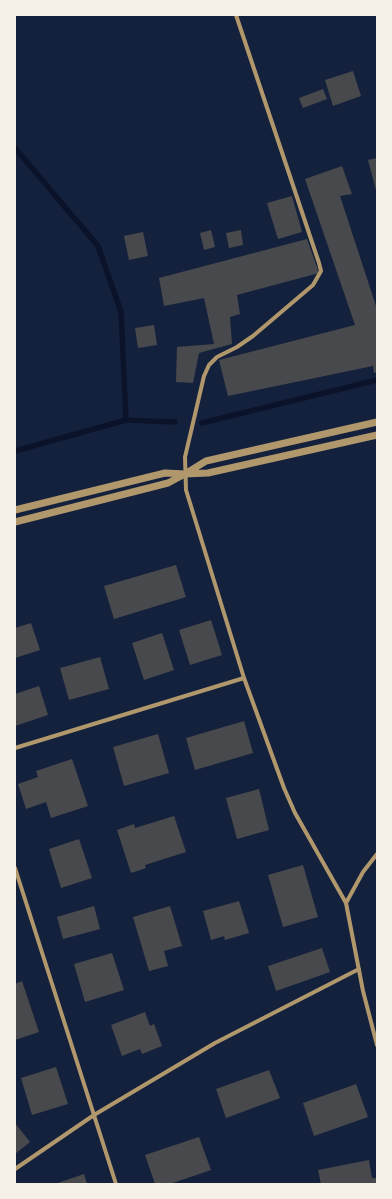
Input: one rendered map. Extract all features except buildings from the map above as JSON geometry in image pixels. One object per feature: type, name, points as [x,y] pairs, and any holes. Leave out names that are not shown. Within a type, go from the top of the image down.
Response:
[{"type":"street","points":[[236,15],[320,263],[320,275],[313,285],[248,340],[217,357],[209,365],[204,376],[185,458],[186,490],[244,678],[284,788],[295,813],[346,903],[359,969],[377,1045]]},
{"type":"street","points":[[15,522],[168,483],[206,461],[377,422]]},
{"type":"street","points":[[15,510],[166,473],[208,473],[377,435]]},
{"type":"street","points":[[15,748],[244,678]]},
{"type":"street","points":[[346,903],[360,877],[377,854]]},
{"type":"street","points":[[15,868],[116,1184]]},
{"type":"street","points":[[15,1169],[94,1115],[215,1043],[359,969]]},
{"type":"waterway","points":[[15,148],[98,246],[121,312],[126,420]]},
{"type":"waterway","points":[[202,423],[377,380]]},
{"type":"waterway","points":[[15,451],[126,420],[175,422]]}]
